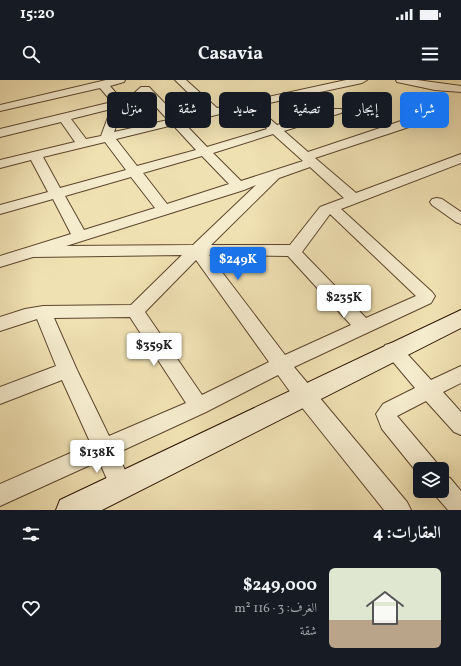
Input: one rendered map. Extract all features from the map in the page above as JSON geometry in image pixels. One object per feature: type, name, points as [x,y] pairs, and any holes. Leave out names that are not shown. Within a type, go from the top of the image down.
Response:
[{"type":"street","points":[[0,108],[120,80]]},
{"type":"street","points":[[180,80],[214,112]]},
{"type":"street","points":[[271,99],[362,80]]},
{"type":"street","points":[[401,80],[435,87],[461,89]]},
{"type":"street","points":[[103,84],[109,92]]},
{"type":"street","points":[[141,92],[149,85],[154,92]]},
{"type":"street","points":[[157,97],[165,108]]},
{"type":"street","points":[[0,133],[107,107]]},
{"type":"street","points":[[211,113],[219,111]]},
{"type":"street","points":[[0,210],[206,151],[337,111]]},
{"type":"street","points":[[64,118],[82,143]]},
{"type":"street","points":[[0,164],[107,136],[165,123]]},
{"type":"street","points":[[271,126],[311,159],[354,199]]},
{"type":"street","points":[[0,262],[273,176],[311,159],[400,126]]},
{"type":"street","points":[[107,136],[110,128]]},
{"type":"street","points":[[181,128],[206,151],[239,187]]},
{"type":"street","points":[[107,136],[164,210]]},
{"type":"street","points":[[35,155],[80,236]]},
{"type":"street","points":[[29,252],[197,250],[292,251],[296,249],[325,210],[461,158]]},
{"type":"street","points":[[0,324],[25,315],[43,312],[135,311],[273,176]]},
{"type":"street","points":[[437,202],[461,219]]},
{"type":"street","points":[[0,495],[199,406],[282,364],[425,299],[426,296],[331,207]]},
{"type":"street","points":[[197,250],[304,394],[399,510]]},
{"type":"street","points":[[292,251],[363,326]]},
{"type":"street","points":[[135,311],[199,406]]},
{"type":"street","points":[[43,312],[67,370],[122,487]]},
{"type":"street","points":[[71,510],[122,487],[392,350],[461,318]]},
{"type":"street","points":[[392,350],[461,426]]},
{"type":"street","points":[[0,396],[67,370]]},
{"type":"street","points":[[422,462],[389,423],[386,414],[390,410],[461,374]]},
{"type":"street","points":[[449,494],[461,508]]}]
